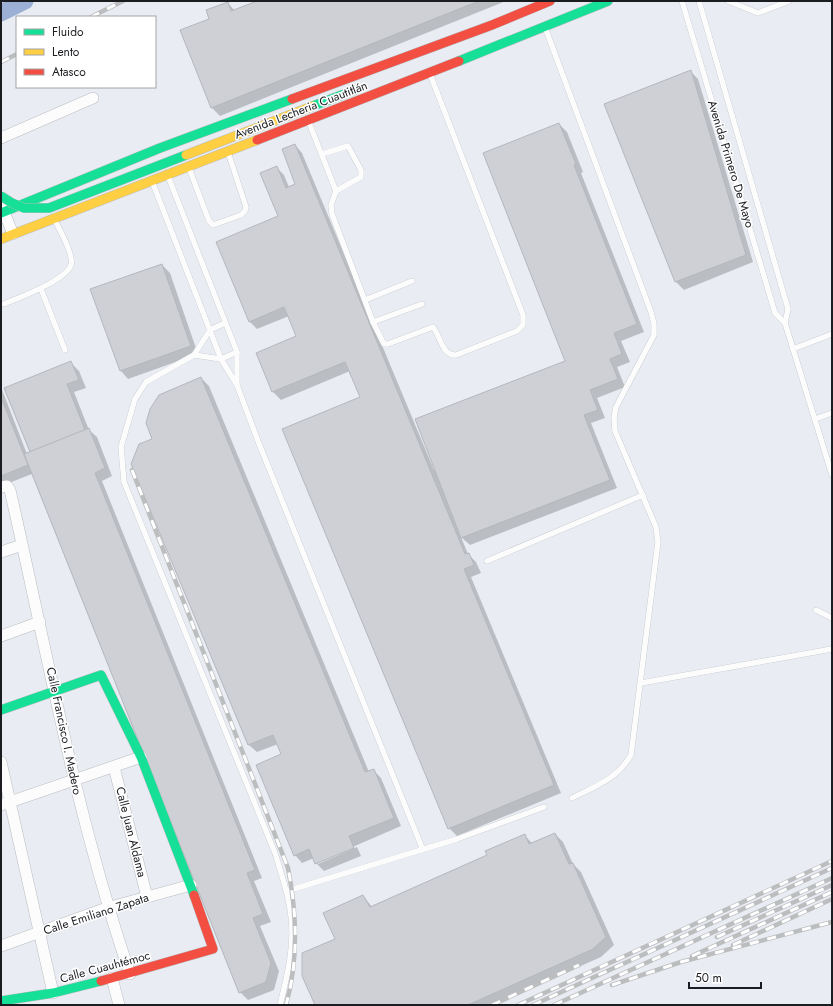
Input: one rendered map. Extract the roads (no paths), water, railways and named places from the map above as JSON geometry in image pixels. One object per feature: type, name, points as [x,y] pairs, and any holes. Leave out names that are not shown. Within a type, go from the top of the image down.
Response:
[{"type":"main road","name":"Avenida Lecheria Cuautitlán","points":[[2,210],[160,148],[484,28],[550,1]]},
{"type":"main road","name":"Avenida Lecheria Cuautitlán","points":[[1,239],[545,28],[608,1]]},
{"type":"main road","points":[[387,80],[429,73]]},
{"type":"main road","points":[[1,196],[26,209],[38,210],[50,208],[365,86]]},
{"type":"main road","points":[[1,710],[97,675],[101,675],[141,757],[191,885]]},
{"type":"main road","name":"Calle Cuauhtémoc","points":[[1,1001],[53,993],[130,974],[213,949],[191,885]]},
{"type":"street","points":[[1,138],[93,98]]},
{"type":"street","points":[[2,210],[13,234]]},
{"type":"street","name":"Calle Francisco I. Madero","points":[[4,486],[10,490],[85,827],[107,908],[130,974]]},
{"type":"street","points":[[1,552],[22,545]]},
{"type":"street","points":[[1,636],[40,622]]},
{"type":"street","points":[[6,803],[75,781],[141,757]]},
{"type":"street","points":[[1,762],[6,803],[40,932],[53,993]]},
{"type":"street","name":"Calle Juan Aldama","points":[[114,767],[147,897]]},
{"type":"street","name":"Calle Emiliano Zapata","points":[[1,946],[107,908],[191,885]]},
{"type":"street","points":[[112,978],[119,1005]]},
{"type":"lane","name":"Avenida Primero De Mayo","points":[[682,1],[775,313],[785,323],[832,475]]},
{"type":"lane","name":"Avenida Primero De Mayo","points":[[699,1],[788,309],[785,323]]},
{"type":"lane","points":[[728,1],[758,13],[789,1]]},
{"type":"lane","points":[[545,28],[651,312],[654,324],[654,335],[616,407],[614,418],[615,431],[644,495],[656,527],[658,542],[631,755],[624,766],[614,776],[572,798]]},
{"type":"lane","points":[[308,120],[336,191],[331,205],[332,214],[380,340],[384,344],[388,344],[433,327],[437,331],[446,352],[451,356],[518,331],[523,325],[523,315],[429,73]]},
{"type":"lane","points":[[322,154],[348,146],[361,170],[361,178],[336,191]]},
{"type":"lane","points":[[188,166],[209,221],[213,225],[217,225],[241,215],[245,211],[246,207],[227,151]]},
{"type":"lane","points":[[167,174],[237,352],[237,385]]},
{"type":"lane","points":[[152,181],[221,359],[237,385],[423,850]]},
{"type":"lane","points":[[4,304],[41,289],[66,271],[71,265],[71,256],[54,218]]},
{"type":"lane","points":[[365,300],[412,281]]},
{"type":"lane","points":[[41,289],[65,350]]},
{"type":"lane","points":[[373,322],[422,304]]},
{"type":"lane","points":[[225,323],[210,330],[194,355],[168,368],[146,382],[135,399],[121,447],[124,482],[275,853],[287,891],[292,931],[288,974],[280,1005]]},
{"type":"lane","points":[[793,348],[832,334]]},
{"type":"lane","points":[[194,355],[221,359],[237,352]]},
{"type":"lane","points":[[815,419],[832,413]]},
{"type":"lane","points":[[487,561],[644,495]]},
{"type":"lane","points":[[816,610],[832,618]]},
{"type":"lane","points":[[641,683],[832,649]]},
{"type":"lane","points":[[287,891],[423,850],[544,807]]},
{"type":"waterway","points":[[1,13],[25,1]]},
{"type":"railway","points":[[93,16],[123,1]]},
{"type":"railway","points":[[1,62],[16,54]]},
{"type":"railway","points":[[132,470],[288,868],[295,919],[295,954],[286,1005]]},
{"type":"railway","points":[[518,1005],[832,861]]},
{"type":"railway","points":[[533,1005],[832,868]]},
{"type":"railway","points":[[554,1005],[832,878]]},
{"type":"railway","points":[[717,937],[832,885]]},
{"type":"railway","points":[[692,956],[832,892]]},
{"type":"railway","points":[[733,945],[832,899]]},
{"type":"railway","points":[[612,985],[681,962],[832,922]]},
{"type":"railway","points":[[492,1005],[579,965]]}]
